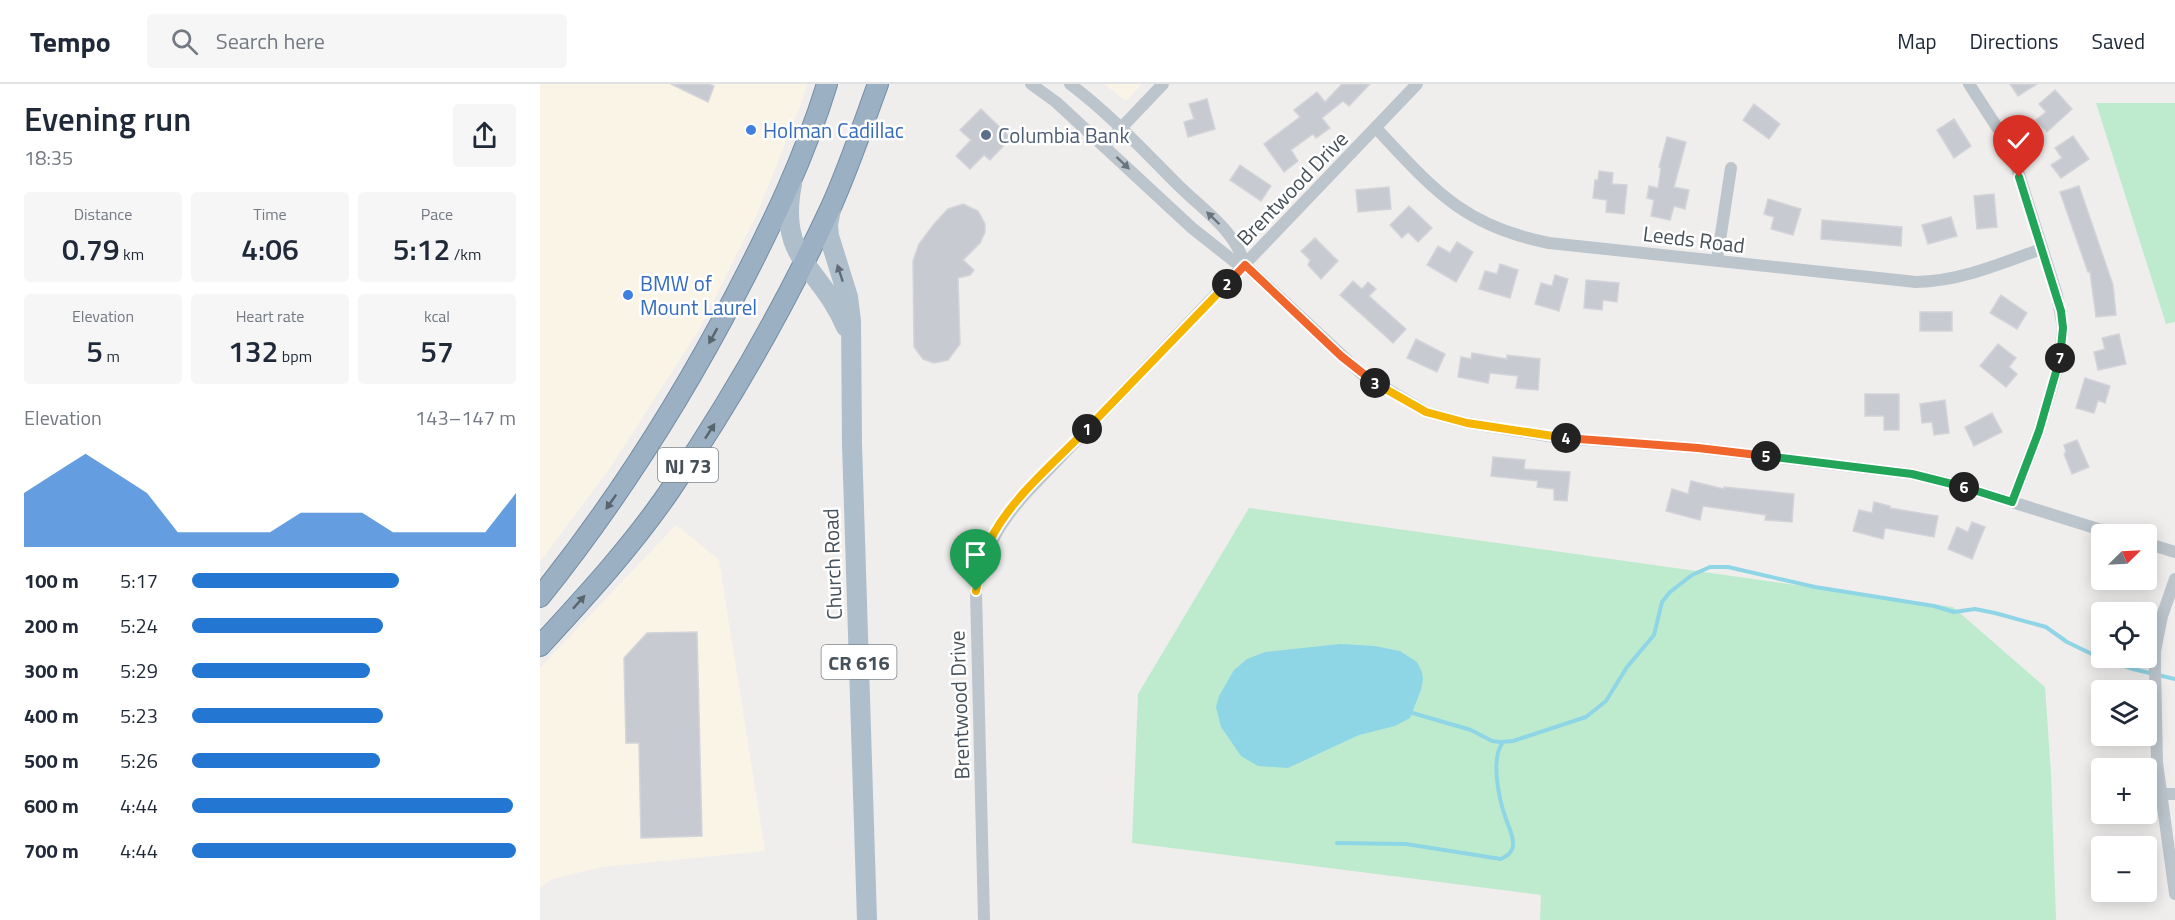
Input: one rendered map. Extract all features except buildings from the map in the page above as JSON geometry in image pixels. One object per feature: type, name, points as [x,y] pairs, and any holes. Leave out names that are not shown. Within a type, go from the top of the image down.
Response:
[{"type":"highway","name":"NJ 73","points":[[540,597],[601,515],[671,411],[750,268],[794,173],[827,84]]},
{"type":"highway","name":"NJ 73","points":[[540,646],[637,535],[686,467],[744,376],[831,206],[878,84]]},
{"type":"main road","points":[[819,110],[822,84]]},
{"type":"main road","name":"Church Road","points":[[794,173],[788,208],[789,234],[803,263],[834,301],[846,327],[852,351]]},
{"type":"main road","name":"Church Road","points":[[831,206],[829,236],[848,297],[852,351],[852,444],[867,920]]},
{"type":"street","points":[[1031,84],[1056,102],[1206,240],[1234,262],[1245,265]]},
{"type":"street","points":[[1070,84],[1121,128],[1229,234],[1239,248],[1245,265],[1362,374],[1426,412],[1467,423],[1561,438],[1698,448],[1912,474],[1937,479],[2091,527]]},
{"type":"street","points":[[1104,146],[1163,84]]},
{"type":"street","name":"Brentwood Drive","points":[[984,920],[976,591],[981,564],[994,533],[1015,505],[1417,84]]},
{"type":"street","points":[[1969,84],[2011,149],[2061,311],[2062,346],[2039,431],[2012,502]]},
{"type":"street","name":"Leeds Road","points":[[1376,128],[1437,191],[1471,216],[1511,235],[1558,244],[1819,273],[1924,282],[1976,272],[2041,249]]},
{"type":"street","points":[[1717,260],[1731,168]]},
{"type":"street","points":[[2157,546],[2175,552]]},
{"type":"street","points":[[2175,579],[2162,616],[2156,651],[2155,726],[2161,794],[2175,894]]},
{"type":"street","points":[[2161,794],[2175,794]]},
{"type":"shaded area","name":"BMW of Mount Laurel","points":[[540,84],[807,84],[802,102],[756,216],[700,328],[610,468],[540,562]]},
{"type":"shaded area","points":[[1104,84],[1142,84],[1126,101]]},
{"type":"shaded area","points":[[676,525],[719,560],[765,851],[602,867],[552,879],[540,888],[540,668]]},
{"type":"green space","points":[[2096,103],[2175,103],[2175,322],[2166,324]]},
{"type":"green space","points":[[1249,508],[1953,607],[2045,687],[2051,773],[2056,920],[1540,920],[1541,895],[1132,843],[1138,694]]},
{"type":"water","points":[[1340,644],[1375,646],[1400,651],[1417,662],[1423,680],[1410,718],[1395,726],[1359,735],[1288,768],[1258,766],[1241,756],[1221,727],[1216,707],[1219,696],[1234,670],[1247,659],[1265,652]]},
{"type":"waterway","points":[[1409,712],[1471,730],[1492,741],[1500,742],[1513,741],[1586,717],[1606,701],[1627,667],[1654,635],[1662,602],[1670,592],[1692,575],[1710,567],[1728,567],[1815,587],[1934,606],[1954,612],[1975,609],[1995,613],[2046,627],[2067,642],[2096,656],[2133,669],[2175,679]]},
{"type":"waterway","points":[[1337,843],[1406,844],[1501,859],[1505,857],[1512,851],[1513,842],[1503,811],[1497,779],[1497,758],[1503,742]]},
{"type":"place","name":"Holman Cadillac","points":[[751,130]]},
{"type":"place","name":"Columbia Bank","points":[[986,135]]},
{"type":"place","name":"BMW of Mount Laurel","points":[[628,295]]},
{"type":"route","points":[[976,591],[981,564],[994,533],[1015,505],[1245,265],[1362,374],[1426,412],[1467,423],[1561,438],[1698,448],[1912,474],[1937,479],[2012,502],[2039,431],[2059,363],[2063,328],[2057,295],[2019,177]]}]
